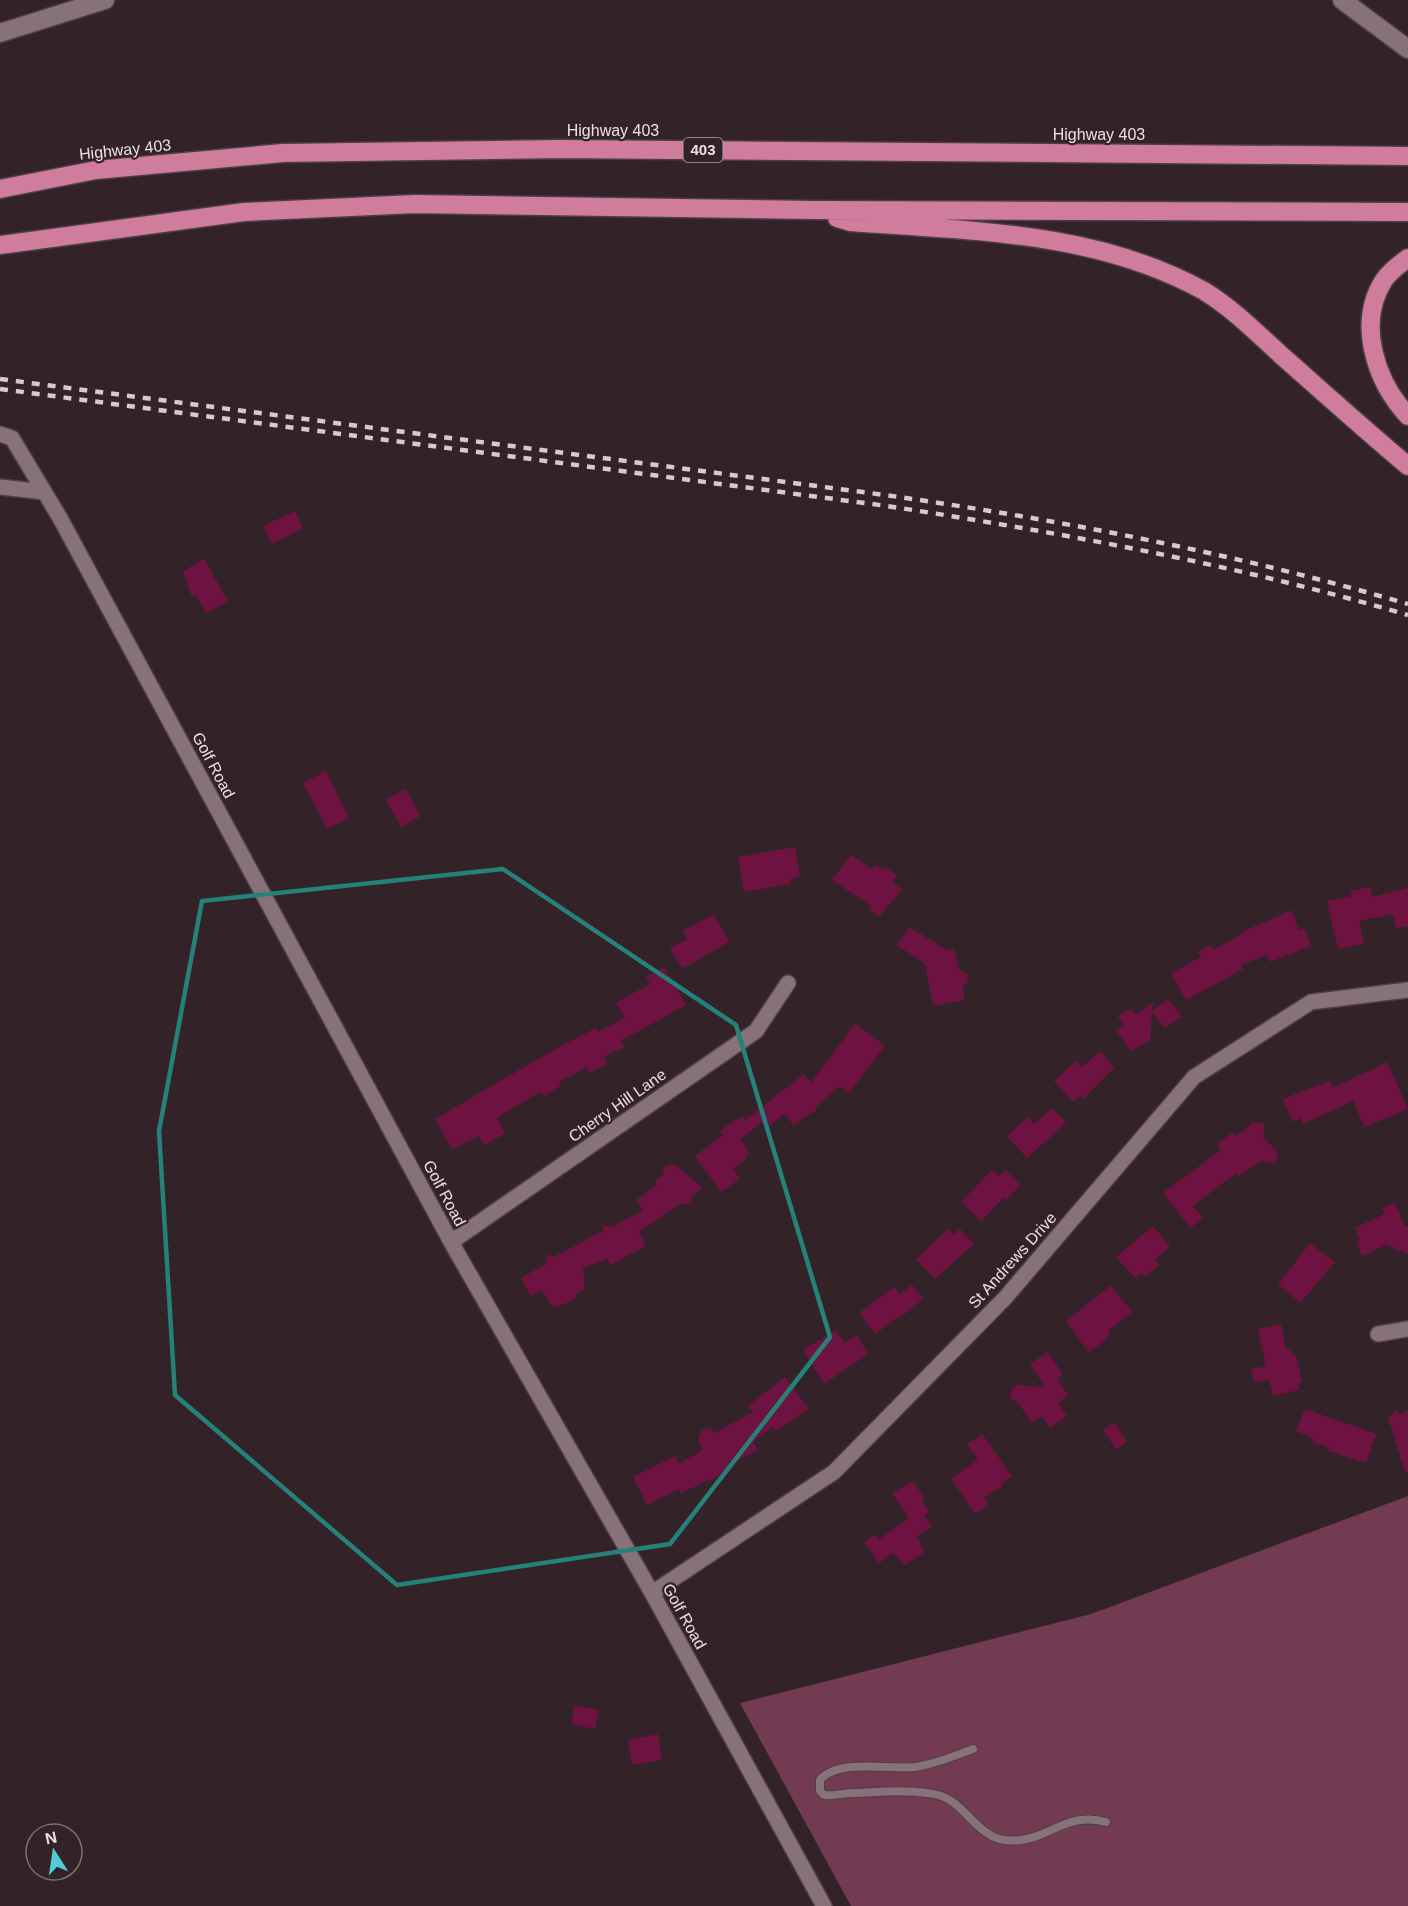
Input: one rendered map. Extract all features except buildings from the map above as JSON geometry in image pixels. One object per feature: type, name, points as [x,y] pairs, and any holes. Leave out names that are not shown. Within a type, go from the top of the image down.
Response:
[{"type":"highway","name":"Highway 403","points":[[0,189],[96,170],[283,153],[572,149],[1408,156]]},
{"type":"highway","points":[[0,245],[244,212],[404,205],[812,210],[1408,212]]},
{"type":"highway","points":[[812,210],[850,222],[1036,236],[1115,254],[1154,267],[1206,292],[1241,319],[1408,466]]},
{"type":"highway","points":[[1408,258],[1384,279],[1377,295],[1371,326],[1376,364],[1386,388],[1408,416]]},
{"type":"main road","points":[[0,33],[105,0]]},
{"type":"main road","points":[[1342,0],[1408,49]]},
{"type":"street","name":"Golf Road","points":[[0,434],[12,438],[44,492],[451,1242],[652,1593],[824,1906]]},
{"type":"street","points":[[0,487],[44,492]]},
{"type":"street","name":"Cherry Hill Lane","points":[[451,1242],[756,1031],[788,983]]},
{"type":"street","name":"St Andrews Drive","points":[[652,1593],[834,1472],[1005,1298],[1194,1077],[1311,1002],[1408,990]]},
{"type":"street","points":[[1378,1334],[1408,1329]]},
{"type":"lane","points":[[973,1749],[914,1767],[865,1766],[834,1772],[824,1776],[819,1785],[824,1795],[835,1796],[857,1792],[927,1792],[940,1795],[955,1803],[986,1832],[1003,1840],[1032,1839],[1079,1818],[1106,1821]]},
{"type":"highlighted area","points":[[503,869],[736,1025],[830,1337],[670,1544],[397,1585],[175,1395],[159,1131],[202,901]]},
{"type":"shaded area","points":[[1408,1496],[1408,1906],[851,1906],[740,1703],[1091,1614]]},
{"type":"railway","points":[[0,379],[951,505],[1083,527],[1214,554],[1408,604]]},
{"type":"railway","points":[[0,389],[953,516],[1084,539],[1214,566],[1408,615]]}]
